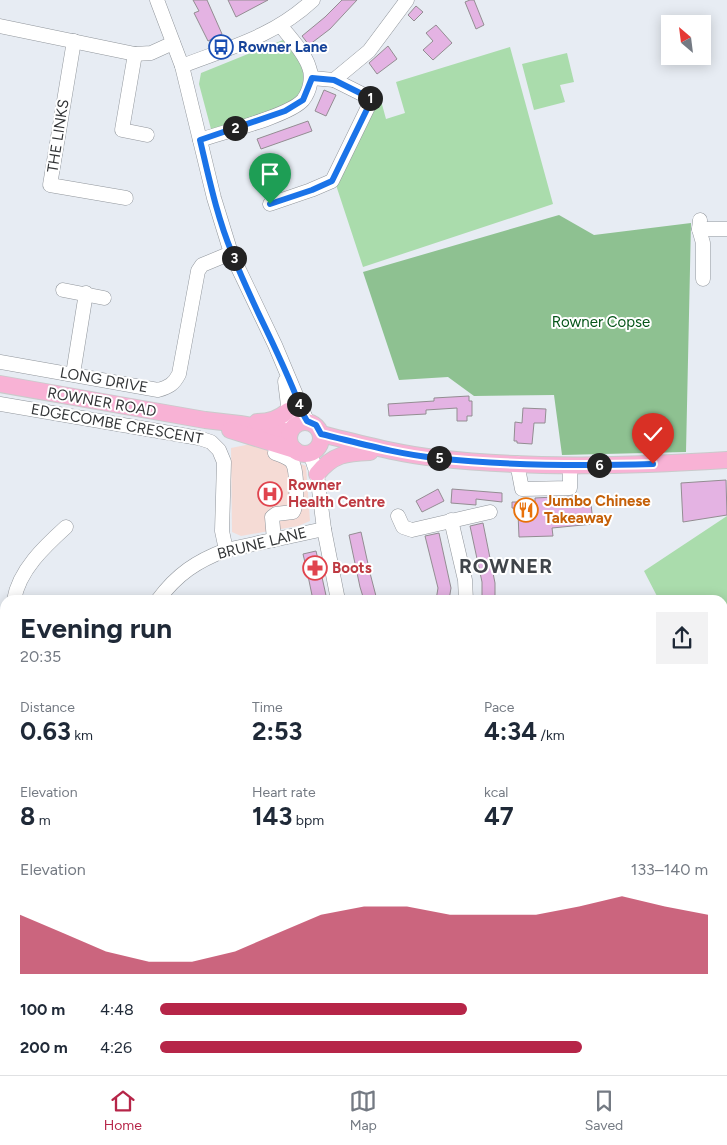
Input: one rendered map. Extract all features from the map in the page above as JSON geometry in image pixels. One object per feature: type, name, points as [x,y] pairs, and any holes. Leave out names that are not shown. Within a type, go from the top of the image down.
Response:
[{"type":"main road","name":"ROWNER ROAD","points":[[0,384],[205,420],[290,431]]},
{"type":"main road","points":[[240,424],[267,422],[279,418],[288,411]]},
{"type":"main road","name":"ROWNER ROAD","points":[[205,420],[237,433],[312,445],[370,452],[399,453]]},
{"type":"main road","points":[[307,421],[316,425],[312,445],[290,442],[290,431],[298,423],[307,421]]},
{"type":"main road","name":"ROWNER ROAD","points":[[312,445],[436,458],[570,466],[727,460]]},
{"type":"main road","points":[[317,474],[331,459],[351,453],[370,452]]},
{"type":"street","points":[[156,0],[182,66],[214,198],[232,253],[307,421]]},
{"type":"street","points":[[182,66],[263,36],[281,26],[313,0]]},
{"type":"street","points":[[334,80],[370,51],[407,0]]},
{"type":"street","points":[[0,26],[135,54],[151,53],[173,43]]},
{"type":"street","points":[[200,140],[285,111],[303,100],[312,78],[310,67],[303,54],[281,26]]},
{"type":"street","name":"THE LINKS","points":[[74,41],[50,185],[126,198]]},
{"type":"street","points":[[135,54],[122,130],[147,135]]},
{"type":"street","points":[[270,204],[332,181],[372,99],[334,80],[312,78]]},
{"type":"street","points":[[702,279],[703,243],[700,225],[727,229]]},
{"type":"street","name":"LONG DRIVE","points":[[0,362],[158,390],[174,382],[179,374],[198,270],[202,265],[232,253]]},
{"type":"street","points":[[63,290],[104,298]]},
{"type":"street","points":[[73,374],[86,294]]},
{"type":"street","points":[[282,363],[290,431]]},
{"type":"street","name":"EDGECOMBE CRESCENT","points":[[0,404],[180,434],[211,442],[220,450],[224,462],[222,531],[226,550]]},
{"type":"street","points":[[312,445],[324,529],[337,595]]},
{"type":"street","points":[[274,540],[272,517],[276,514],[293,512],[297,504],[294,466],[289,459],[275,453]]},
{"type":"street","points":[[517,463],[522,488],[570,488],[570,466]]},
{"type":"street","points":[[398,516],[403,527],[412,530],[490,512]]},
{"type":"street","points":[[451,520],[465,580],[466,595]]},
{"type":"street","points":[[15,595],[16,589],[40,551],[66,527]]},
{"type":"street","name":"BRUNE LANE","points":[[162,595],[169,585],[188,568],[212,555],[226,550],[324,529]]},
{"type":"shaded area","name":"Rowner Health Centre","points":[[251,444],[306,466],[310,521],[298,526],[241,536],[232,532],[231,448]]},
{"type":"green space","points":[[283,40],[304,67],[303,85],[300,95],[295,100],[275,109],[220,131],[211,129],[199,84],[201,73]]},
{"type":"green space","points":[[510,47],[553,204],[363,267],[335,182],[380,97],[386,119],[405,113],[396,82]]},
{"type":"green space","points":[[567,53],[574,82],[560,85],[565,102],[534,110],[522,64]]},
{"type":"green space","name":"Rowner Copse","points":[[559,215],[594,235],[691,223],[686,452],[562,455],[554,395],[474,396],[448,377],[399,380],[363,272]]},
{"type":"green space","points":[[727,516],[727,595],[656,595],[644,571]]},
{"type":"building","points":[[193,0],[207,0],[222,34],[208,41],[194,13],[199,11]]},
{"type":"building","points":[[228,0],[268,0],[236,17]]},
{"type":"building","points":[[342,0],[357,0],[330,29],[309,45],[302,36]]},
{"type":"building","points":[[474,0],[484,25],[476,29],[465,2]]},
{"type":"building","points":[[416,6],[423,12],[414,21],[408,15]]},
{"type":"building","points":[[436,25],[452,43],[433,60],[423,50],[433,41],[426,33]]},
{"type":"building","points":[[388,46],[397,59],[377,74],[369,63]]},
{"type":"building","points":[[324,90],[336,95],[326,116],[315,111]]},
{"type":"building","points":[[308,121],[312,131],[261,149],[257,139]]},
{"type":"building","points":[[469,396],[469,401],[472,401],[472,416],[467,416],[467,421],[457,421],[457,408],[426,410],[426,414],[389,416],[388,404],[434,401],[434,398]]},
{"type":"building","points":[[523,408],[546,409],[545,423],[534,423],[532,444],[514,441],[515,422],[522,423]]},
{"type":"building","points":[[726,480],[727,515],[683,522],[681,483]]},
{"type":"building","points":[[438,489],[444,501],[422,512],[416,501]]},
{"type":"building","points":[[452,489],[502,493],[502,502],[476,499],[476,505],[451,503]]},
{"type":"building","points":[[573,496],[574,503],[591,503],[593,524],[552,528],[553,536],[519,537],[518,513],[532,510],[512,508],[512,502],[535,502],[535,498]]},
{"type":"building","points":[[483,523],[495,583],[495,595],[482,595],[482,582],[470,526]]},
{"type":"building","points":[[361,532],[376,595],[362,595],[349,535]]},
{"type":"building","points":[[439,533],[451,588],[450,595],[437,595],[438,588],[425,536]]},
{"type":"building","points":[[316,551],[326,595],[312,595],[303,554]]},
{"type":"place","name":"Rowner Lane","points":[[221,47]]},
{"type":"place","name":"Rowner Health Centre","points":[[270,494]]},
{"type":"place","name":"Jumbo Chinese Takeaway","points":[[526,510]]},
{"type":"place","name":"Boots","points":[[315,568]]},
{"type":"district","name":"ROWNER","points":[[506,566]]},
{"type":"route","points":[[270,204],[332,181],[372,99],[334,80],[312,78],[303,100],[285,111],[200,140],[214,198],[232,253],[303,414],[307,421],[316,425],[321,434],[399,453],[436,458],[568,466],[653,464]]}]
